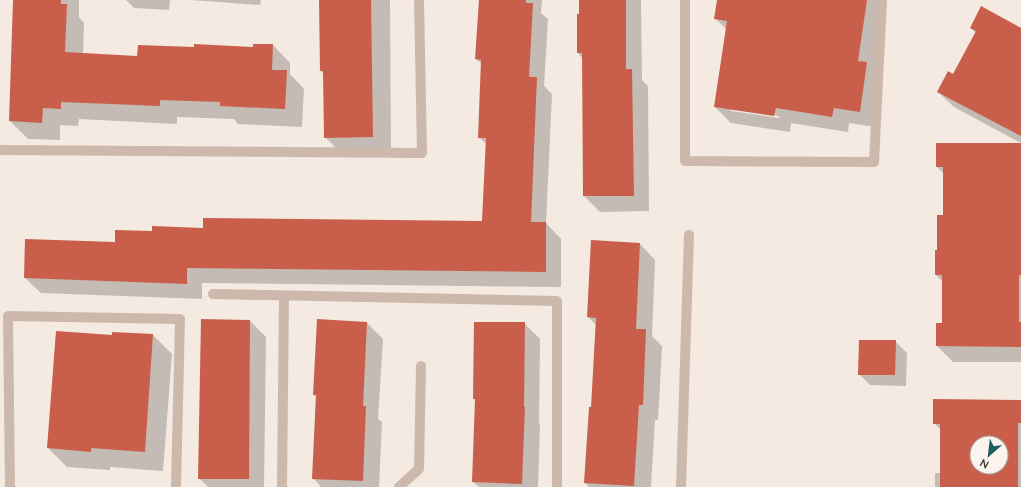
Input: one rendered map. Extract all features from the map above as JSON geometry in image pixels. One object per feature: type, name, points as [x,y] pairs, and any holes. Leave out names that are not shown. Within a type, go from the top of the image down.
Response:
[{"type":"lane","points":[[0,150],[422,153],[419,0]]},
{"type":"lane","points":[[685,0],[685,161],[874,162],[882,0]]},
{"type":"lane","points":[[681,487],[689,235]]},
{"type":"lane","points":[[213,294],[557,301],[557,487]]},
{"type":"lane","points":[[282,487],[284,296]]},
{"type":"lane","points":[[10,487],[4,364],[8,316],[180,319],[176,487]]},
{"type":"lane","points":[[399,487],[419,469],[421,366]]},
{"type":"building","points":[[13,0],[61,0],[61,4],[67,4],[65,52],[137,56],[138,45],[194,47],[194,44],[253,47],[253,44],[273,44],[272,70],[287,70],[285,109],[220,106],[220,102],[160,100],[160,106],[61,102],[61,109],[43,108],[42,123],[9,121]]},
{"type":"building","points":[[319,0],[371,0],[373,137],[324,138],[323,71],[320,71]]},
{"type":"building","points":[[479,0],[526,0],[526,3],[533,3],[529,77],[537,77],[531,222],[546,222],[546,272],[187,268],[187,284],[24,278],[25,239],[115,242],[115,230],[152,231],[152,226],[203,228],[203,218],[482,221],[486,138],[478,138],[481,60],[475,59]]},
{"type":"building","points":[[579,0],[626,0],[626,69],[632,69],[634,196],[583,196],[582,53],[577,53],[577,14],[579,14]]},
{"type":"building","points":[[717,0],[867,0],[858,61],[867,62],[860,112],[834,108],[832,117],[776,108],[774,116],[714,107],[727,21],[714,19]]},
{"type":"building","points":[[981,6],[1021,28],[1021,136],[937,92],[948,71],[953,74],[976,31],[970,28]]},
{"type":"building","points":[[936,143],[1021,143],[1021,275],[1019,275],[1019,322],[1021,322],[1021,347],[936,346],[936,323],[942,323],[942,275],[935,275],[935,250],[937,250],[937,215],[943,215],[943,167],[936,167]]},
{"type":"building","points":[[591,240],[640,243],[636,329],[646,329],[643,405],[639,405],[634,486],[584,483],[589,407],[591,407],[596,318],[587,317]]},
{"type":"building","points":[[201,319],[250,320],[249,479],[198,479]]},
{"type":"building","points":[[317,319],[367,322],[363,406],[366,406],[363,481],[312,479],[316,395],[313,395]]},
{"type":"building","points":[[474,322],[525,322],[525,407],[522,484],[472,482],[475,399],[473,399]]},
{"type":"building","points":[[56,331],[112,335],[112,332],[153,334],[145,452],[91,448],[91,452],[47,448]]},
{"type":"building","points":[[859,340],[896,340],[895,375],[858,375]]},
{"type":"building","points":[[933,399],[1021,400],[1021,423],[1018,423],[1018,487],[940,487],[940,424],[933,424]]}]
